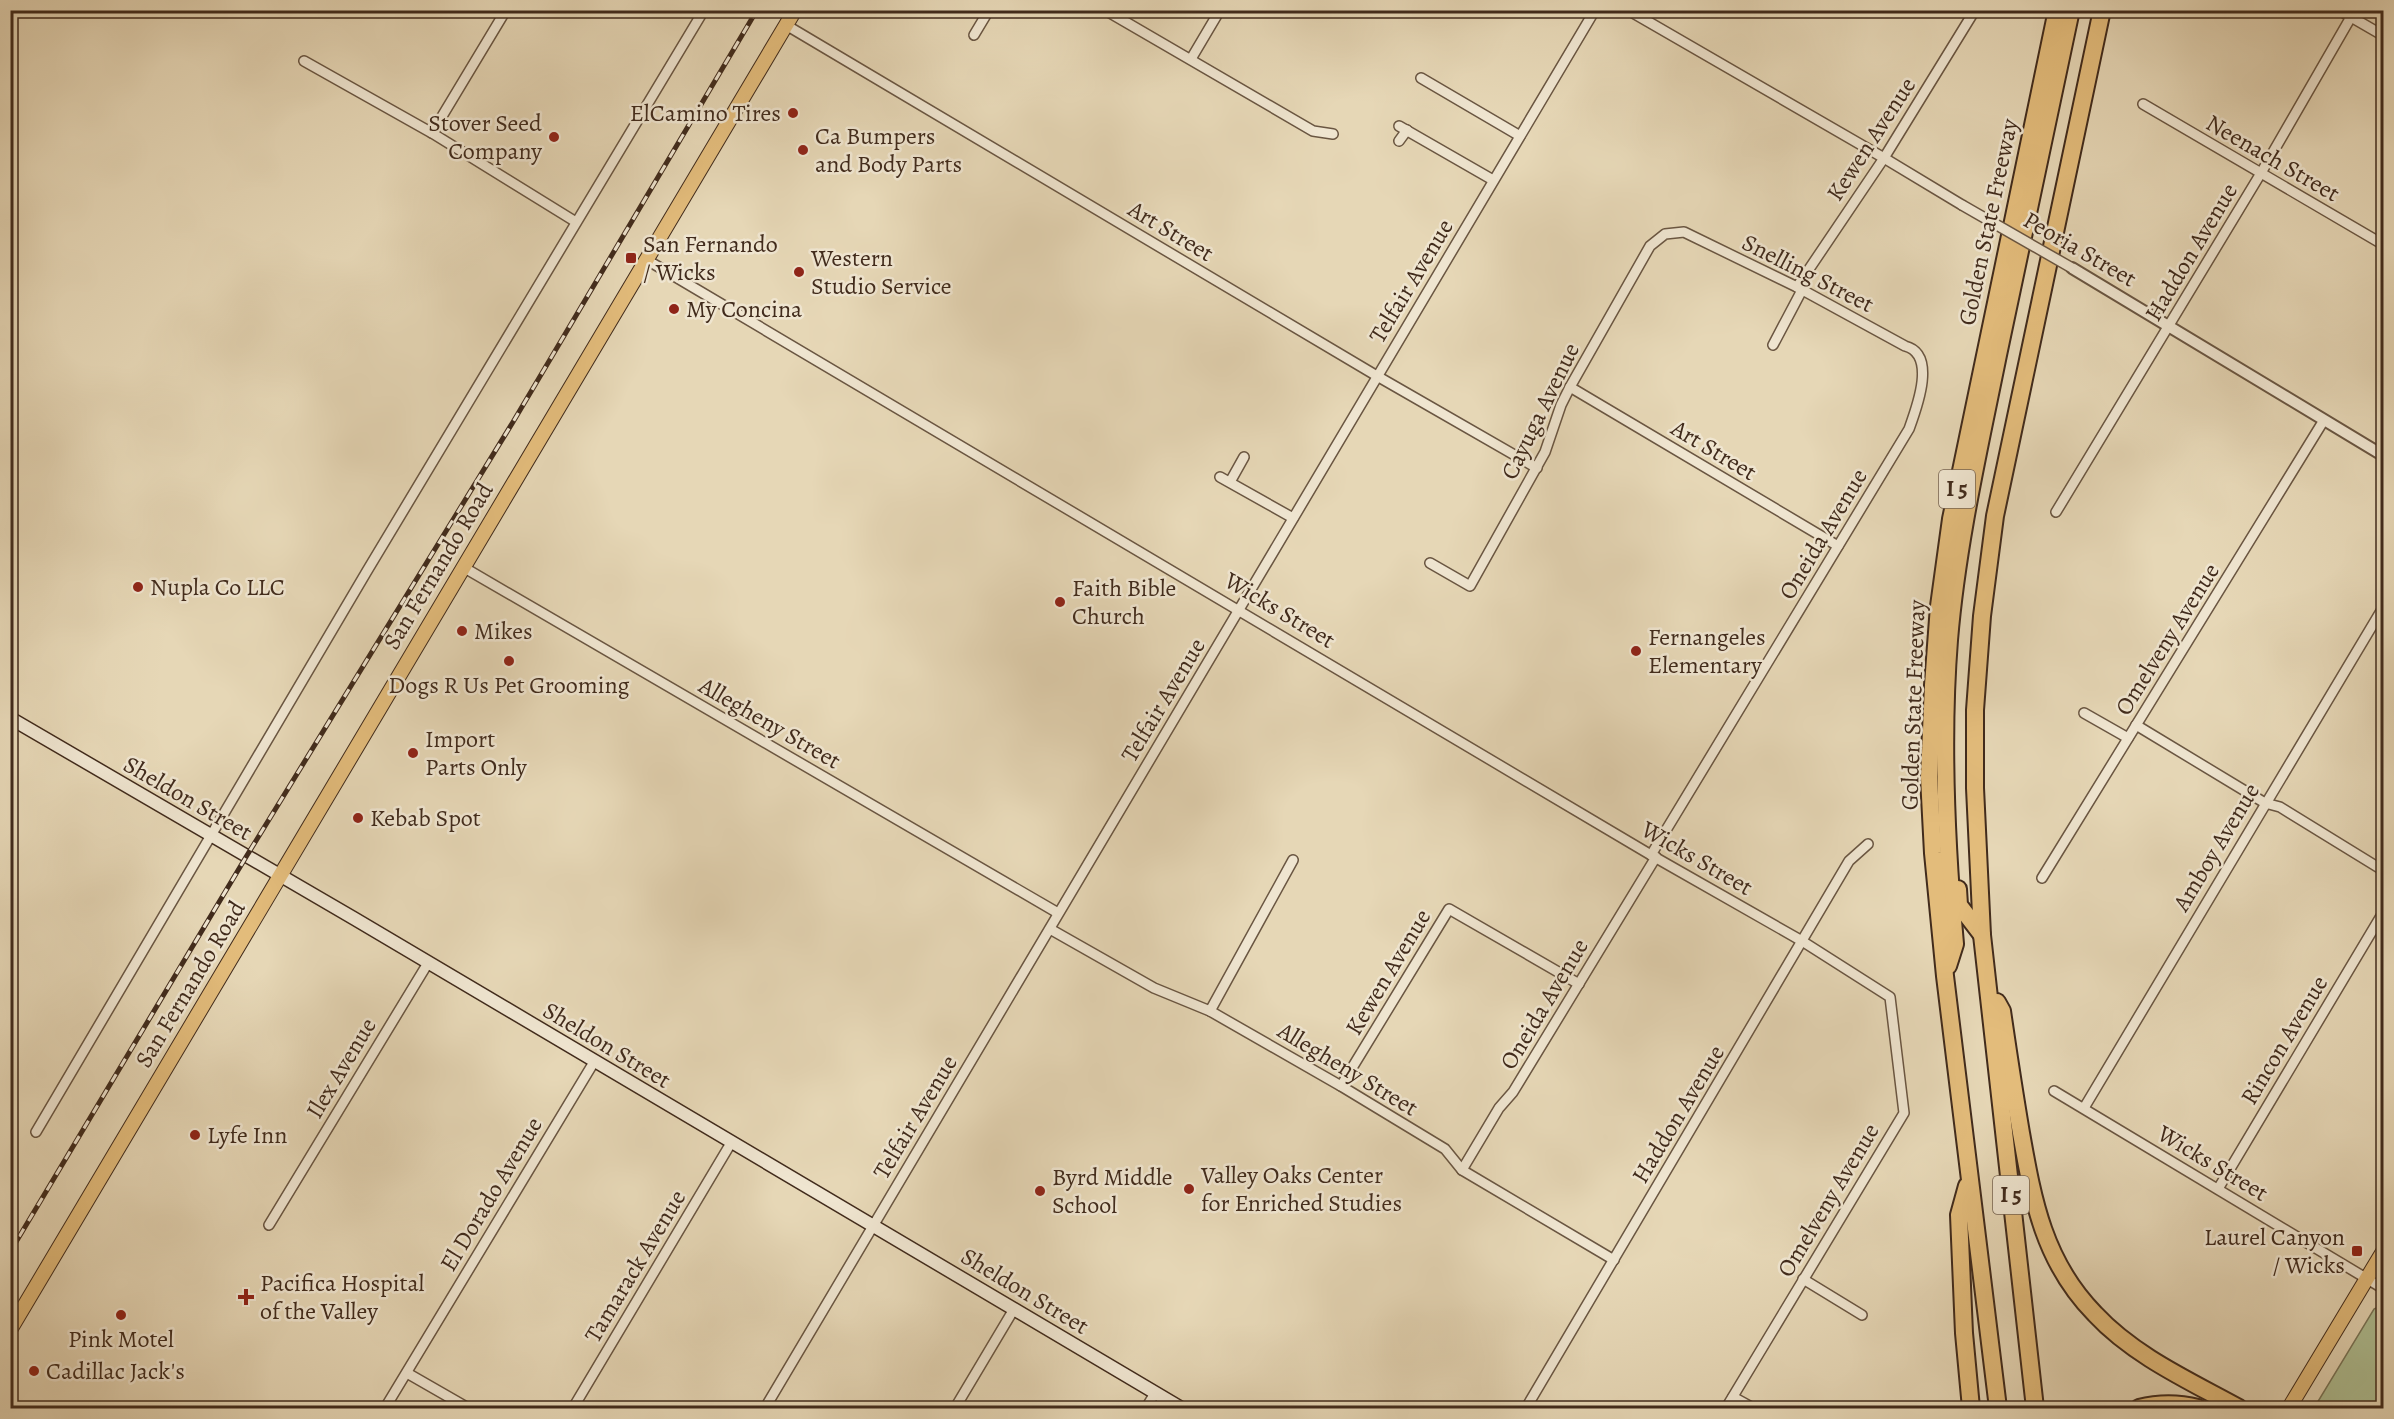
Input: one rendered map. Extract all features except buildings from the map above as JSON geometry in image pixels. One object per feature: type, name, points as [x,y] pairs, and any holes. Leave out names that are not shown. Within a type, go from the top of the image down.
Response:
[{"type":"highway","name":"Golden State Freeway","points":[[1998,1408],[1945,976],[1929,777],[1939,606],[1951,519],[2057,10]]},
{"type":"highway","points":[[1945,976],[1955,944],[1945,813],[1945,718],[1949,639],[1957,571],[1973,478],[2071,10]]},
{"type":"highway","points":[[1982,935],[1959,905],[1952,760],[1959,615],[1981,470],[2080,10]]},
{"type":"highway","name":"I 5","points":[[2035,1408],[1982,935],[1975,710],[1982,616],[1995,516],[2102,10]]},
{"type":"highway","points":[[1987,982],[2002,1011],[2032,1198],[2043,1232],[2069,1282],[2095,1314],[2133,1347],[2239,1408]]},
{"type":"highway","points":[[1970,1174],[1959,1215],[1964,1333],[1971,1408]]},
{"type":"highway","points":[[2139,1408],[2174,1404],[2198,1408]]},
{"type":"main road","name":"San Fernando Road","points":[[10,1330],[795,10]]},
{"type":"main road","name":"Sheldon Street","points":[[10,718],[1181,1408]]},
{"type":"main road","points":[[2289,1408],[2384,1250]]},
{"type":"street","points":[[432,133],[506,10]]},
{"type":"street","points":[[36,1132],[704,10]]},
{"type":"street","points":[[974,35],[989,10]]},
{"type":"street","points":[[1106,10],[1313,131],[1333,134]]},
{"type":"street","points":[[1191,59],[1220,10]]},
{"type":"street","name":"Telfair Avenue","points":[[765,1408],[1595,10]]},
{"type":"street","name":"Peoria Street","points":[[1628,10],[2169,325],[2384,456]]},
{"type":"street","name":"Kewen Avenue","points":[[1773,345],[1800,289],[1975,10]]},
{"type":"street","points":[[2339,10],[2353,14],[2384,36]]},
{"type":"street","name":"Haddon Avenue","points":[[2056,512],[2261,173],[2353,14]]},
{"type":"street","name":"Art Street","points":[[786,26],[1377,376],[1537,468]]},
{"type":"street","points":[[304,61],[432,133],[576,222]]},
{"type":"street","points":[[1420,78],[1520,136]]},
{"type":"street","name":"Neenach Street","points":[[2143,104],[2384,245]]},
{"type":"street","points":[[1400,141],[1403,128],[1493,180]]},
{"type":"street","name":"Snelling Street","points":[[1684,232],[1800,289],[1905,346],[1914,348]]},
{"type":"street","name":"Cayuga Avenue","points":[[1430,563],[1470,586],[1537,468],[1570,387],[1650,246],[1665,234],[1684,232]]},
{"type":"street","name":"Wicks Street","points":[[647,260],[1654,856],[1802,941],[1890,997]]},
{"type":"street","name":"Oneida Avenue","points":[[1462,1170],[1579,984],[1909,429],[1916,410],[1923,374],[1922,358],[1914,348]]},
{"type":"street","name":"Art Street","points":[[1570,387],[1838,546]]},
{"type":"street","name":"Omelveny Avenue","points":[[2042,878],[2324,420]]},
{"type":"street","points":[[1244,457],[1225,480],[1293,518]]},
{"type":"street","name":"Allegheny Street","points":[[463,567],[1058,914]]},
{"type":"street","name":"Amboy Avenue","points":[[2084,1108],[2384,606]]},
{"type":"street","points":[[2084,713],[2128,738]]},
{"type":"street","points":[[2136,725],[2265,802],[2280,807],[2384,871]]},
{"type":"street","name":"Haddon Avenue","points":[[1526,1408],[1849,861],[1868,844]]},
{"type":"street","points":[[1210,1011],[1293,860]]},
{"type":"street","name":"Kewen Avenue","points":[[1341,1086],[1449,909],[1579,984]]},
{"type":"street","name":"Rincon Avenue","points":[[2218,1189],[2384,911]]},
{"type":"street","name":"Allegheny Street","points":[[1050,928],[1154,988],[1210,1011],[1341,1086],[1445,1149],[1462,1170],[1614,1260]]},
{"type":"street","name":"Ilex Avenue","points":[[268,1225],[428,963]]},
{"type":"street","name":"Omelveny Avenue","points":[[1726,1408],[1904,1113],[1890,997]]},
{"type":"street","name":"El Dorado Avenue","points":[[386,1408],[594,1062]]},
{"type":"street","name":"Wicks Street","points":[[2054,1090],[2384,1288]]},
{"type":"street","name":"Tamarack Avenue","points":[[573,1408],[731,1143]]},
{"type":"street","points":[[1803,1279],[1862,1316]]},
{"type":"street","points":[[955,1408],[1014,1308]]},
{"type":"street","points":[[407,1373],[468,1408]]},
{"type":"street","points":[[1146,1408],[1155,1393]]},
{"type":"street","points":[[1733,1397],[1753,1408]]},
{"type":"green space","points":[[2384,1307],[2383,1408],[2314,1408],[2374,1309]]},
{"type":"railway","points":[[10,1252],[246,857],[513,422],[757,10]]},
{"type":"place","name":"ElCamino Tires","points":[[793,113]]},
{"type":"place","name":"Stover Seed Company","points":[[554,137]]},
{"type":"place","name":"Ca Bumpers and Body Parts","points":[[803,150]]},
{"type":"place","name":"San Fernando / Wicks","points":[[631,258]]},
{"type":"place","name":"Western Studio Service","points":[[799,272]]},
{"type":"place","name":"My Concina","points":[[674,309]]},
{"type":"place","name":"Nupla Co LLC","points":[[138,587]]},
{"type":"place","name":"Faith Bible Church","points":[[1060,602]]},
{"type":"place","name":"Mikes","points":[[462,631]]},
{"type":"place","name":"Fernangeles Elementary","points":[[1636,651]]},
{"type":"place","name":"Dogs R Us Pet Grooming","points":[[509,661]]},
{"type":"place","name":"Import Parts Only","points":[[413,753]]},
{"type":"place","name":"Kebab Spot","points":[[358,818]]},
{"type":"place","name":"Lyfe Inn","points":[[195,1135]]},
{"type":"place","name":"Valley Oaks Center for Enriched Studies","points":[[1189,1189]]},
{"type":"place","name":"Byrd Middle School","points":[[1040,1191]]},
{"type":"place","name":"Laurel Canyon / Wicks","points":[[2357,1251]]},
{"type":"place","name":"Pacifica Hospital of the Valley","points":[[246,1297]]},
{"type":"place","name":"Pink Motel","points":[[121,1315]]},
{"type":"place","name":"Cadillac Jack's","points":[[34,1371]]}]
